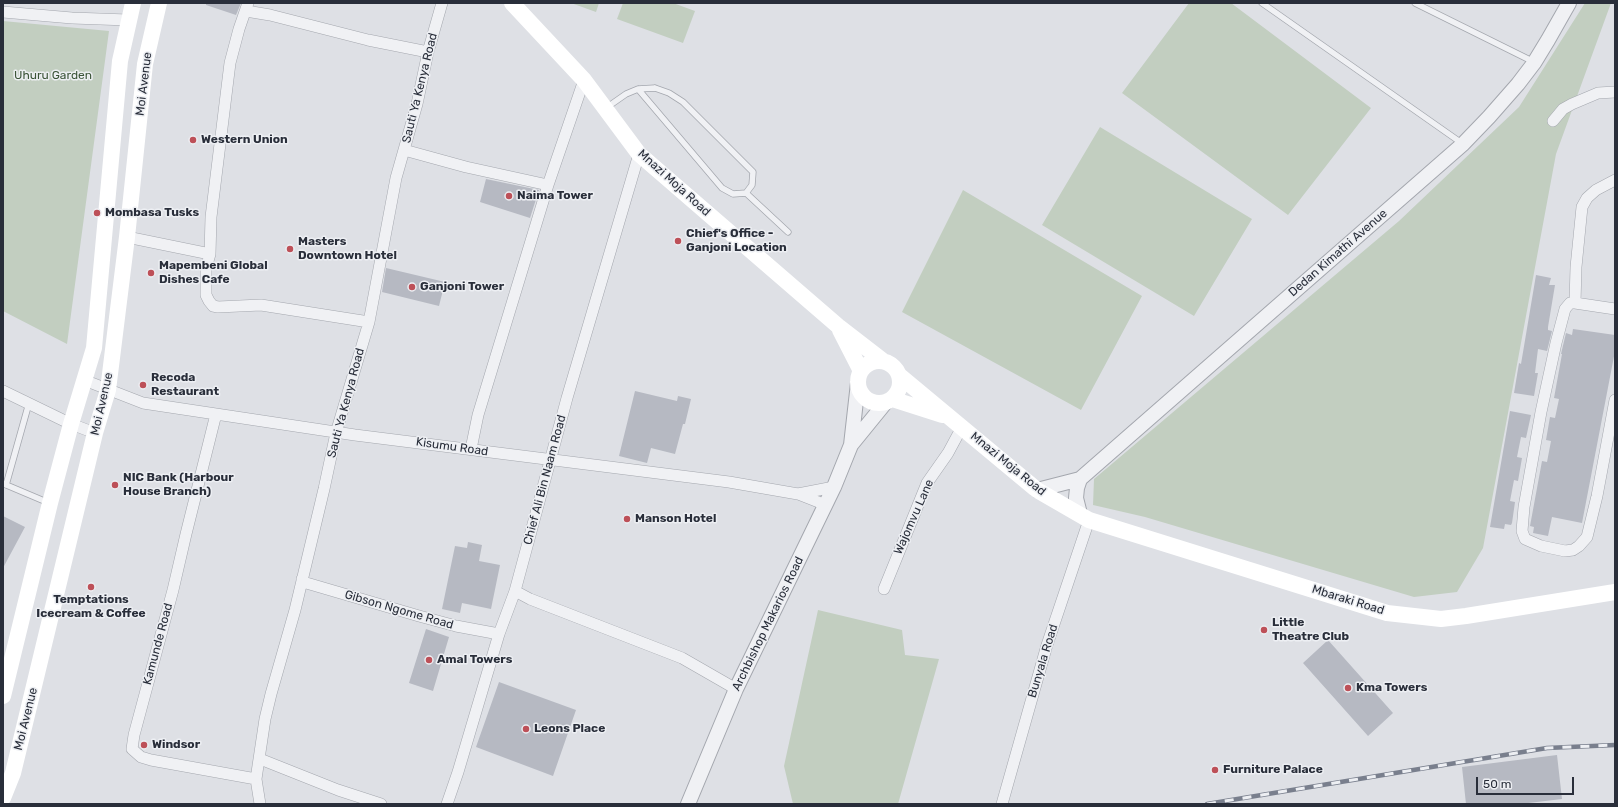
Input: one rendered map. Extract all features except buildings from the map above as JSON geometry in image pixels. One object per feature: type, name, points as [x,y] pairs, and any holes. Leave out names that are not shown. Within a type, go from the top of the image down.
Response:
[{"type":"main road","name":"Moi Avenue","points":[[3,695],[50,503],[71,424],[94,348],[120,61],[133,3]]},
{"type":"main road","name":"Moi Avenue","points":[[3,798],[13,773],[96,433],[108,390],[146,64],[159,3]]},
{"type":"main road","name":"Mnazi Moja Road","points":[[512,3],[584,80],[639,154],[838,326],[882,360]]},
{"type":"main road","points":[[838,326],[859,377],[862,395],[873,402],[889,400],[949,417]]},
{"type":"main road","points":[[859,377],[866,364],[874,361],[882,360],[897,368],[900,376],[899,388],[889,400]]},
{"type":"main road","name":"Mnazi Moja Road","points":[[900,376],[1037,490],[1085,517]]},
{"type":"main road","name":"Mbaraki Road","points":[[1085,517],[1388,613],[1441,619],[1615,592]]},
{"type":"street","name":"Sauti Ya Kenya Road","points":[[260,804],[256,779],[265,719],[302,579],[336,433],[369,322],[396,178],[417,104],[428,52],[442,3]]},
{"type":"street","name":"Dedan Kimathi Avenue","points":[[1037,490],[1080,479],[1463,144],[1503,101],[1534,62],[1569,3]]},
{"type":"street","points":[[369,322],[261,305],[223,308],[213,306],[209,301],[206,295],[206,268],[210,254],[211,217],[230,63],[239,29],[247,7],[270,15],[368,40],[428,52]]},
{"type":"street","points":[[3,12],[72,18],[128,20]]},
{"type":"street","points":[[470,449],[478,415],[548,185],[584,80]]},
{"type":"street","points":[[1553,121],[1563,109],[1572,104],[1598,93],[1615,92]]},
{"type":"street","points":[[404,150],[466,167],[548,185]]},
{"type":"street","name":"Chief Ali Bin Naam Road","points":[[446,804],[460,764],[499,634],[515,591],[550,460],[639,154]]},
{"type":"street","points":[[1575,303],[1576,267],[1582,207],[1587,198],[1596,190],[1615,180]]},
{"type":"street","points":[[127,237],[210,254]]},
{"type":"street","points":[[1615,309],[1575,303],[1570,303],[1565,309],[1541,412],[1524,507],[1522,531],[1525,540],[1541,546],[1565,551],[1573,550],[1579,546],[1587,536],[1597,496],[1615,400]]},
{"type":"street","points":[[851,445],[859,377]]},
{"type":"street","name":"Kisumu Road","points":[[84,380],[143,403],[336,433],[730,482],[798,494],[826,505]]},
{"type":"street","points":[[3,391],[71,424],[96,433]]},
{"type":"street","points":[[851,445],[889,400]]},
{"type":"street","name":"Kamunde Road","points":[[216,414],[173,590],[134,735],[132,749],[142,757],[151,760],[256,779]]},
{"type":"street","name":"Wajomvu Lane","points":[[884,589],[927,483],[948,453],[962,428]]},
{"type":"street","name":"Archbishop Makarios Road","points":[[688,804],[736,689],[826,505],[851,445]]},
{"type":"street","points":[[1080,479],[1076,498],[1085,517]]},
{"type":"street","name":"Kisumu Road","points":[[798,494],[834,487]]},
{"type":"street","name":"Bunyala Road","points":[[1002,804],[1085,517]]},
{"type":"street","name":"Gibson Ngome Road","points":[[302,579],[303,582],[419,616],[456,626],[499,634]]},
{"type":"street","points":[[515,591],[530,599],[682,658],[736,689]]},
{"type":"street","points":[[260,759],[338,790],[381,804]]},
{"type":"lane","points":[[1262,3],[1463,144]]},
{"type":"lane","points":[[1416,3],[1534,62]]},
{"type":"lane","points":[[606,108],[626,94],[638,89],[655,88],[669,93],[683,102],[753,172],[752,185],[746,193]]},
{"type":"lane","points":[[638,89],[722,188],[733,194],[746,193],[788,232]]},
{"type":"lane","points":[[29,403],[5,484],[50,503]]},
{"type":"green space","points":[[571,3],[599,3],[596,12]]},
{"type":"green space","points":[[623,3],[673,3],[695,11],[683,43],[617,19]]},
{"type":"green space","points":[[1189,3],[1231,3],[1371,108],[1288,215],[1122,93]]},
{"type":"green space","points":[[1585,3],[1611,3],[1556,154],[1483,548],[1457,592],[1414,597],[1145,517],[1093,505],[1094,479],[1399,221],[1519,107]]},
{"type":"green space","name":"Uhuru Garden","points":[[3,21],[109,31],[67,344],[3,311]]},
{"type":"green space","points":[[1100,127],[1252,219],[1194,316],[1042,225]]},
{"type":"green space","points":[[963,190],[1142,296],[1081,410],[902,312]]},
{"type":"green space","points":[[818,610],[902,630],[905,655],[939,659],[898,804],[793,804],[784,766]]},
{"type":"railway","points":[[1207,804],[1547,748],[1615,745]]},
{"type":"place","name":"Western Union","points":[[193,140]]},
{"type":"place","name":"Naima Tower","points":[[509,196]]},
{"type":"place","name":"Mombasa Tusks","points":[[97,213]]},
{"type":"place","name":"Chief's Office - Ganjoni Location","points":[[678,241]]},
{"type":"place","name":"Masters Downtown Hotel","points":[[290,249]]},
{"type":"place","name":"Mapembeni Global Dishes Cafe","points":[[151,273]]},
{"type":"place","name":"Ganjoni Tower","points":[[412,287]]},
{"type":"place","name":"Recoda Restaurant","points":[[143,385]]},
{"type":"place","name":"NIC Bank (Harbour House Branch)","points":[[115,485]]},
{"type":"place","name":"Manson Hotel","points":[[627,519]]},
{"type":"place","name":"Temptations Icecream & Coffee","points":[[91,587]]},
{"type":"place","name":"Little Theatre Club","points":[[1264,630]]},
{"type":"place","name":"Amal Towers","points":[[429,660]]},
{"type":"place","name":"Kma Towers","points":[[1348,688]]},
{"type":"place","name":"Leons Place","points":[[526,729]]},
{"type":"place","name":"Windsor","points":[[144,745]]},
{"type":"place","name":"Furniture Palace","points":[[1215,770]]}]
